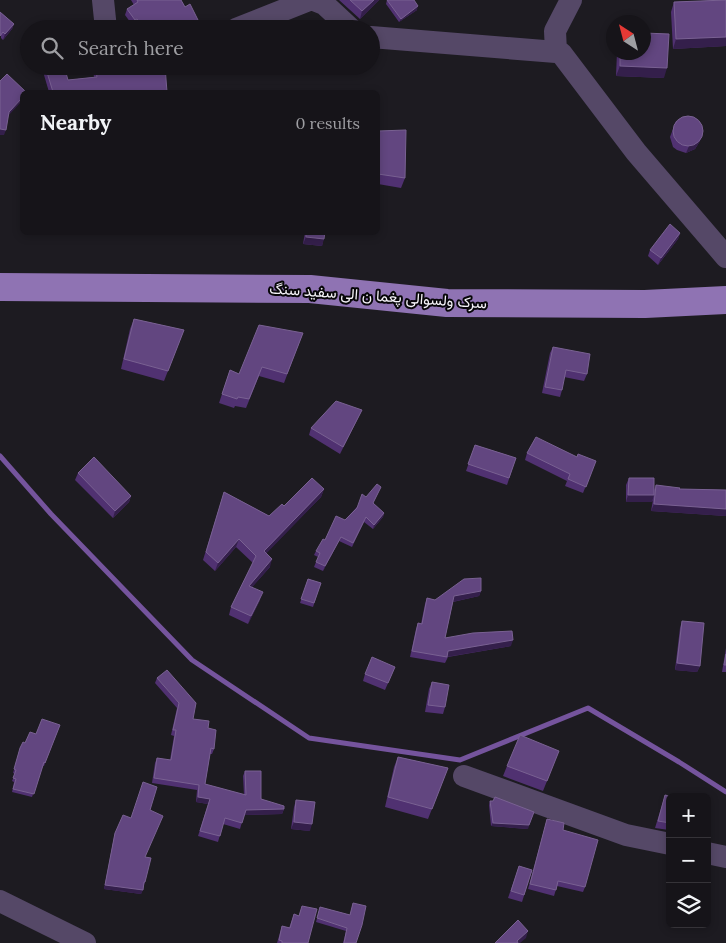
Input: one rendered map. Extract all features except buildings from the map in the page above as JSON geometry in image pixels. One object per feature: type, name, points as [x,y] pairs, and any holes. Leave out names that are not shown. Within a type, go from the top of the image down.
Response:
[{"type":"main road","name":"سرک ولسوالی پغما ن الی سفید سنگ","points":[[0,287],[310,289],[447,303],[645,304],[726,300]]},
{"type":"street","points":[[103,0],[105,20]]},
{"type":"street","points":[[259,20],[309,0]]},
{"type":"street","points":[[314,0],[324,4],[342,20]]},
{"type":"street","points":[[556,52],[555,31],[571,0]]},
{"type":"street","points":[[380,38],[561,53],[636,152],[726,257]]},
{"type":"street","points":[[464,776],[626,835],[666,843]]},
{"type":"street","points":[[711,854],[726,857]]},
{"type":"street","points":[[0,901],[85,943]]},
{"type":"waterway","points":[[0,456],[51,514],[192,660],[309,738],[460,760],[588,708],[726,792]]}]
